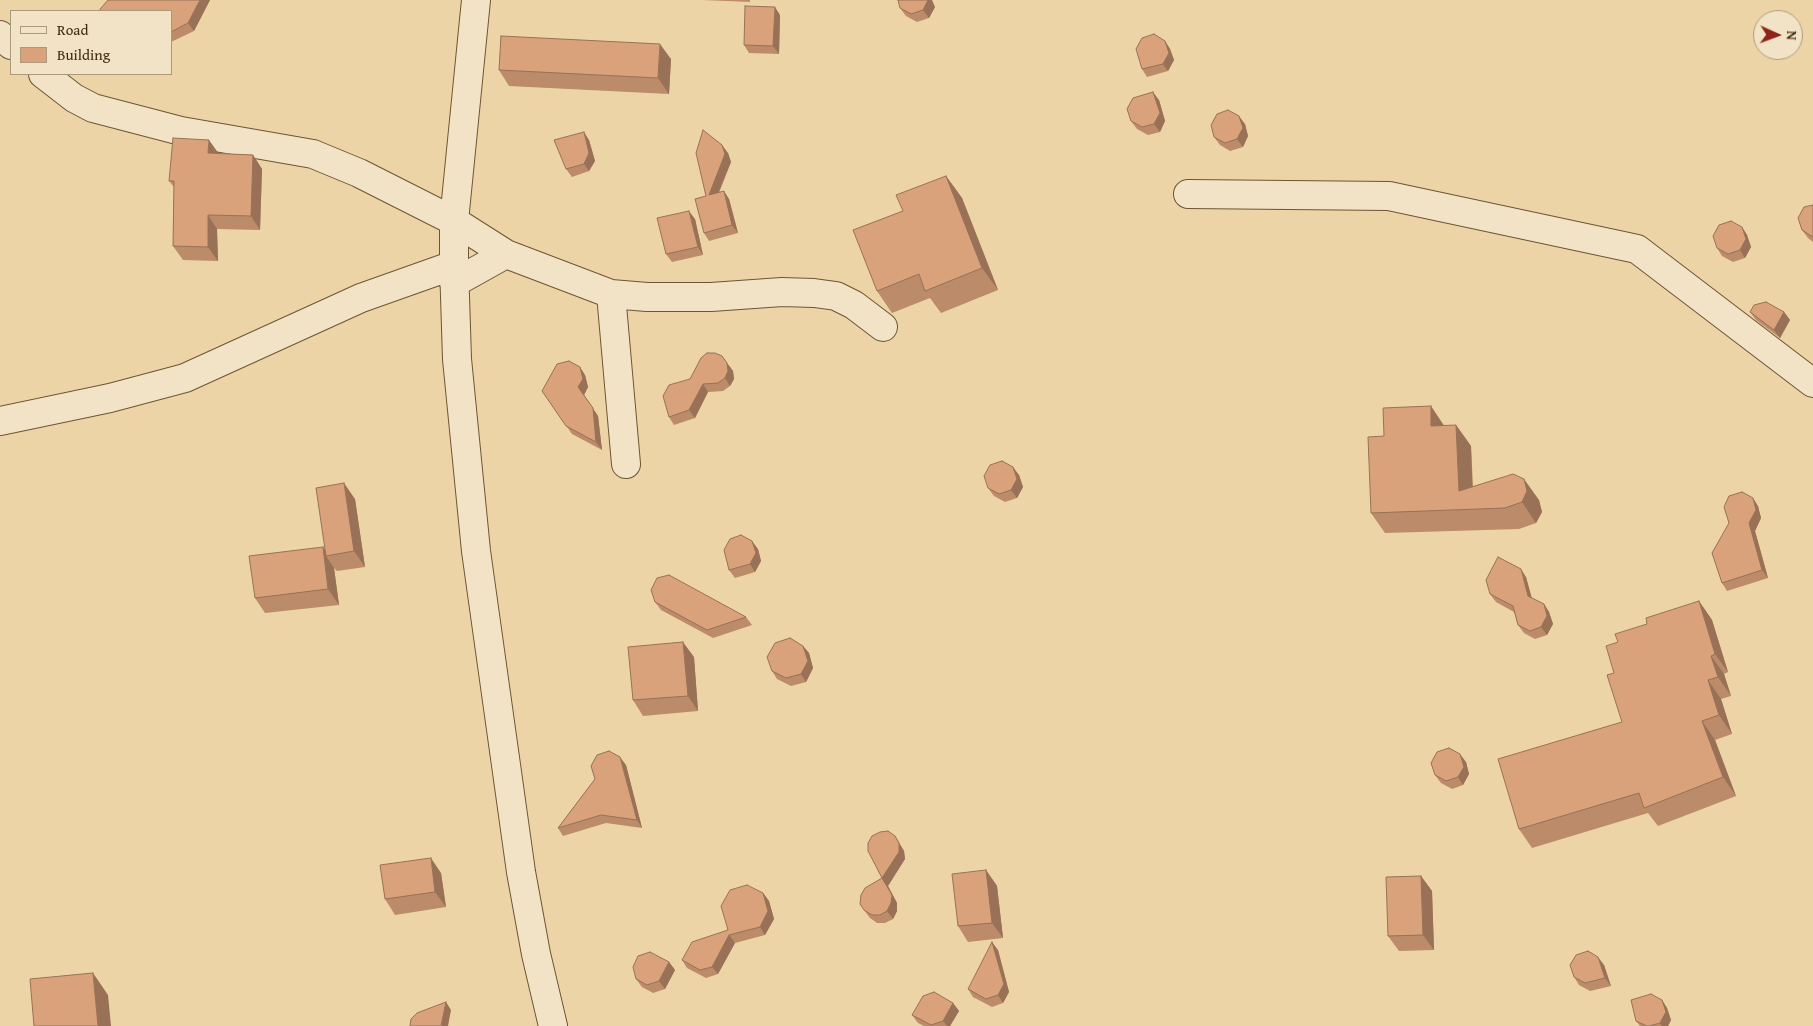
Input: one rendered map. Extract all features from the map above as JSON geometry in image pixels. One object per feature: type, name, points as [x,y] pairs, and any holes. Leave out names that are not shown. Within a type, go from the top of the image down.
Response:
[{"type":"street","points":[[476,0],[454,221],[457,359],[477,561],[521,872],[536,954],[553,1026]]},
{"type":"street","points":[[0,35],[10,44]]},
{"type":"street","points":[[44,75],[74,98],[93,108],[180,130],[313,154],[359,173],[454,221],[506,254],[611,294],[647,298],[711,297],[782,292],[814,293],[836,296],[854,305],[883,327]]},
{"type":"street","points":[[1188,194],[1388,196],[1637,249],[1813,383]]},
{"type":"street","points":[[0,421],[110,398],[185,378],[361,298],[454,274],[506,254]]},
{"type":"street","points":[[611,294],[626,464]]},
{"type":"building","points":[[108,0],[200,0],[188,23],[172,31],[172,10],[100,10]]},
{"type":"building","points":[[898,0],[928,0],[923,10],[911,14],[900,8]]},
{"type":"building","points":[[745,6],[775,7],[773,46],[744,45]]},
{"type":"building","points":[[1154,34],[1165,41],[1169,53],[1163,64],[1142,69],[1136,49],[1142,38]]},
{"type":"building","points":[[501,36],[660,44],[658,78],[499,70]]},
{"type":"building","points":[[1153,92],[1160,113],[1154,124],[1142,127],[1131,121],[1127,109],[1133,98]]},
{"type":"building","points":[[1228,110],[1239,116],[1243,128],[1237,139],[1225,143],[1214,137],[1211,125],[1217,114]]},
{"type":"building","points":[[703,130],[722,145],[725,154],[709,195],[724,191],[732,225],[704,233],[695,199],[706,196],[696,153]]},
{"type":"building","points":[[584,132],[589,153],[584,164],[566,169],[554,140]]},
{"type":"building","points":[[173,138],[209,140],[208,153],[253,155],[251,216],[208,215],[208,247],[173,246],[174,181],[169,181]]},
{"type":"building","points":[[946,176],[982,268],[925,291],[919,274],[877,291],[853,230],[903,211],[896,195]]},
{"type":"building","points":[[1813,205],[1813,237],[1802,230],[1798,218],[1804,207]]},
{"type":"building","points":[[689,211],[698,247],[666,254],[657,218]]},
{"type":"building","points":[[1731,221],[1742,227],[1746,239],[1740,250],[1728,254],[1717,248],[1713,236],[1719,225]]},
{"type":"building","points":[[1766,302],[1784,312],[1774,330],[1750,312],[1754,305]]},
{"type":"building","points":[[707,353],[715,353],[722,356],[727,363],[728,371],[725,378],[718,383],[703,384],[689,410],[669,417],[663,396],[669,385],[690,379],[701,358]]},
{"type":"building","points":[[569,361],[580,367],[583,379],[578,387],[593,408],[596,442],[566,426],[542,391],[557,364]]},
{"type":"building","points":[[1431,406],[1431,426],[1456,425],[1459,491],[1513,474],[1524,479],[1527,491],[1522,502],[1505,508],[1371,513],[1368,437],[1384,436],[1383,408]]},
{"type":"building","points":[[1002,461],[1013,467],[1017,479],[1011,490],[999,494],[988,488],[984,476],[990,465]]},
{"type":"building","points":[[344,483],[354,551],[326,556],[316,488]]},
{"type":"building","points":[[1742,492],[1753,498],[1756,510],[1749,523],[1762,570],[1722,583],[1712,553],[1729,523],[1724,507],[1729,496]]},
{"type":"building","points":[[741,535],[752,541],[756,553],[750,564],[729,570],[724,550],[730,539]]},
{"type":"building","points":[[323,547],[328,589],[255,598],[249,556]]},
{"type":"building","points":[[1498,557],[1521,569],[1528,596],[1544,604],[1547,616],[1541,627],[1530,631],[1518,625],[1513,606],[1490,594],[1486,580]]},
{"type":"building","points":[[669,575],[746,617],[707,630],[655,602],[651,590],[657,578]]},
{"type":"building","points":[[1699,601],[1715,654],[1711,656],[1718,677],[1708,680],[1719,715],[1702,721],[1723,777],[1644,808],[1639,793],[1519,829],[1498,759],[1622,722],[1607,675],[1614,673],[1606,646],[1618,642],[1615,634],[1647,624],[1646,618]]},
{"type":"building","points":[[790,638],[803,646],[808,661],[801,674],[786,678],[772,671],[767,657],[775,643]]},
{"type":"building","points":[[683,642],[688,696],[633,700],[628,647]]},
{"type":"building","points":[[1449,748],[1460,754],[1464,767],[1458,777],[1446,781],[1435,775],[1431,763],[1437,752]]},
{"type":"building","points":[[609,751],[620,757],[637,820],[601,815],[558,828],[595,779],[591,766],[597,755]]},
{"type":"building","points":[[888,831],[895,836],[899,843],[899,852],[882,878],[868,851],[868,843],[872,836]]},
{"type":"building","points":[[431,858],[435,892],[385,899],[380,865]]},
{"type":"building","points":[[986,870],[992,923],[958,926],[952,874]]},
{"type":"building","points":[[1421,876],[1423,935],[1388,936],[1386,877]]},
{"type":"building","points":[[882,878],[892,895],[891,903],[887,911],[880,915],[872,915],[864,910],[860,904],[861,895],[865,888]]},
{"type":"building","points":[[747,885],[763,893],[768,911],[760,927],[729,935],[712,967],[700,970],[682,960],[692,942],[728,930],[721,906],[730,890]]},
{"type":"building","points":[[992,942],[1004,984],[998,995],[986,999],[968,989]]},
{"type":"building","points":[[1588,951],[1598,957],[1605,978],[1585,983],[1574,977],[1570,965],[1576,955]]},
{"type":"building","points":[[650,952],[669,962],[659,981],[647,985],[636,979],[633,967],[638,956]]},
{"type":"building","points":[[93,973],[98,1026],[34,1026],[30,979]]},
{"type":"building","points":[[934,992],[953,1003],[943,1021],[931,1025],[912,1015],[923,996]]},
{"type":"building","points":[[1651,994],[1662,1000],[1666,1012],[1660,1023],[1647,1026],[1636,1021],[1631,1000]]},
{"type":"building","points":[[446,1002],[441,1026],[410,1026],[411,1019],[417,1013]]}]
